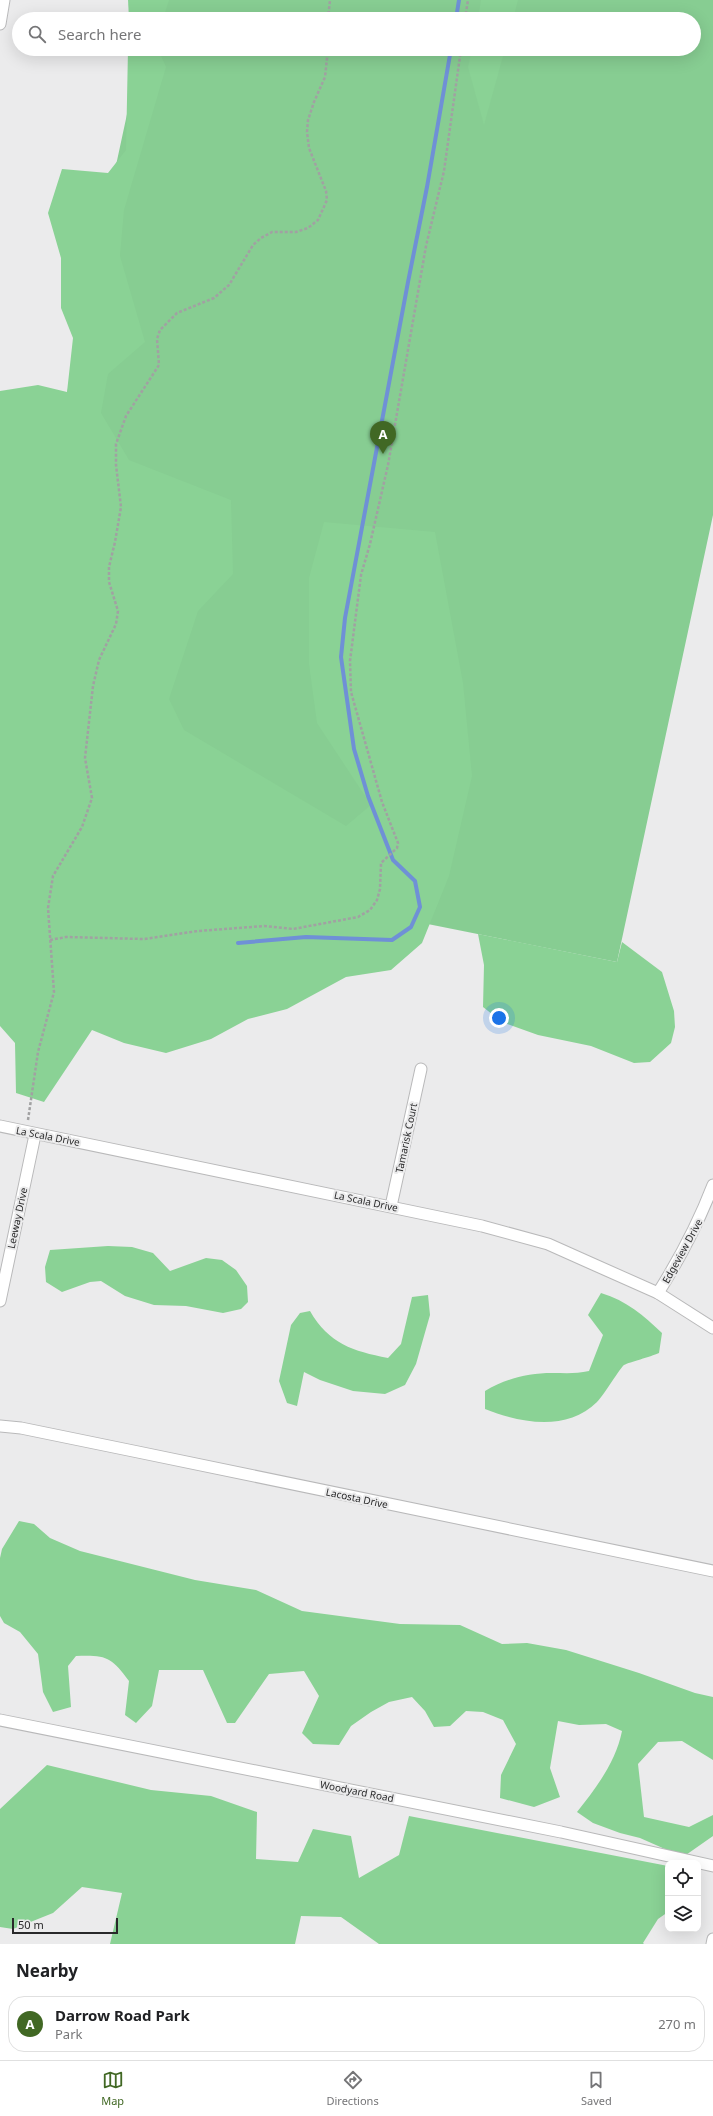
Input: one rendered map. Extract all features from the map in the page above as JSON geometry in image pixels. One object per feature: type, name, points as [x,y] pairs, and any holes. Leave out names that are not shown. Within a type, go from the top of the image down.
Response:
[{"type":"street","points":[[0,24],[4,0]]},
{"type":"street","name":"Tamarisk Court","points":[[391,1206],[421,1069]]},
{"type":"street","name":"La Scala Drive","points":[[0,1126],[30,1134],[391,1206],[482,1226],[548,1244],[658,1293],[713,1328]]},
{"type":"street","name":"Leeway Drive","points":[[0,1301],[30,1134]]},
{"type":"street","name":"Edgeview Drive","points":[[658,1293],[683,1253],[697,1225],[713,1186]]},
{"type":"street","name":"Lacosta Drive","points":[[0,1426],[91,1442],[713,1571]]},
{"type":"street","name":"Woodyard Road","points":[[0,1720],[553,1831],[713,1866]]},
{"type":"street","points":[[712,1944],[713,1939]]},
{"type":"path","points":[[329,12],[330,0]]},
{"type":"path","points":[[466,12],[468,0]]},
{"type":"path","points":[[30,1134],[38,1052],[54,992],[48,908],[53,876],[82,827],[92,798],[85,758],[94,686],[99,660],[116,624],[118,611],[109,582],[109,567],[116,542],[121,506],[116,465],[116,444],[126,416],[159,365],[157,340],[160,330],[177,314],[214,298],[229,285],[254,245],[261,238],[272,232],[296,232],[308,228],[318,220],[327,200],[326,191],[309,148],[307,132],[310,114],[325,77],[327,56]]},
{"type":"path","points":[[50,940],[66,937],[144,939],[198,931],[264,926],[293,929],[358,917],[370,910],[377,900],[380,889],[381,863],[397,848],[398,843],[397,836],[382,802],[351,692],[350,661],[361,575],[370,544],[388,465],[426,246],[444,171],[460,56]]},
{"type":"green space","points":[[128,0],[169,0],[165,12],[129,12]]},
{"type":"green space","points":[[152,0],[713,0],[713,515],[617,962],[288,896],[0,705],[139,56],[701,56],[701,12],[149,12]]},
{"type":"green space","points":[[481,0],[518,0],[515,12],[479,12]]},
{"type":"green space","points":[[128,56],[161,56],[166,67],[124,210],[120,256],[145,342],[108,374],[101,413],[129,460],[231,500],[233,574],[198,611],[169,699],[184,730],[346,826],[371,805],[317,723],[309,664],[309,578],[324,522],[435,532],[463,683],[472,776],[449,876],[422,943],[391,970],[346,977],[287,1009],[248,1019],[211,1039],[166,1053],[124,1043],[92,1030],[44,1102],[16,1093],[15,1043],[0,1026],[0,391],[38,385],[67,392],[73,338],[61,308],[61,258],[48,213],[62,169],[108,173],[126,150]]},
{"type":"green space","points":[[470,56],[503,56],[484,125],[468,67]]},
{"type":"green space","points":[[478,934],[617,962],[622,942],[662,972],[674,1011],[675,1027],[671,1043],[650,1062],[634,1063],[591,1046],[538,1035],[502,1022],[483,1007],[484,965]]},
{"type":"green space","points":[[108,1246],[132,1247],[153,1253],[170,1271],[206,1258],[222,1260],[236,1270],[247,1286],[248,1302],[241,1309],[223,1313],[186,1306],[154,1305],[125,1296],[101,1281],[90,1282],[62,1292],[46,1282],[45,1267],[50,1250]]},
{"type":"green space","points":[[601,1293],[627,1304],[662,1333],[659,1353],[624,1365],[597,1402],[572,1418],[558,1421],[528,1421],[485,1409],[485,1391],[509,1380],[534,1374],[575,1373],[589,1371],[603,1335],[588,1315]]},
{"type":"green space","points":[[428,1295],[430,1315],[416,1364],[405,1385],[385,1394],[353,1391],[320,1380],[304,1372],[297,1406],[287,1403],[279,1381],[291,1325],[300,1313],[310,1311],[325,1331],[334,1339],[343,1344],[353,1349],[388,1358],[401,1344],[412,1297]]},
{"type":"green space","points":[[19,1521],[34,1524],[50,1538],[80,1551],[195,1580],[256,1590],[302,1611],[400,1624],[460,1625],[502,1644],[527,1643],[566,1650],[639,1673],[695,1693],[713,1697],[713,1760],[682,1741],[658,1742],[638,1764],[644,1817],[689,1827],[713,1815],[713,1836],[683,1857],[640,1838],[620,1833],[593,1823],[577,1812],[591,1794],[610,1764],[619,1742],[622,1731],[606,1724],[579,1725],[558,1721],[550,1768],[560,1797],[534,1807],[500,1798],[501,1775],[516,1744],[503,1720],[483,1712],[466,1711],[450,1726],[434,1727],[425,1711],[412,1697],[389,1702],[371,1712],[351,1726],[339,1745],[313,1744],[302,1733],[319,1696],[304,1671],[269,1674],[235,1723],[227,1723],[203,1670],[159,1670],[152,1706],[136,1723],[125,1715],[129,1681],[117,1667],[112,1662],[102,1657],[76,1656],[68,1666],[71,1707],[53,1712],[43,1692],[38,1654],[20,1632],[4,1623],[0,1616],[0,1558],[2,1549]]},
{"type":"green space","points":[[47,1765],[151,1790],[211,1796],[257,1812],[256,1859],[298,1862],[313,1829],[351,1836],[359,1878],[399,1855],[409,1816],[665,1865],[665,1914],[658,1919],[643,1943],[644,1944],[379,1944],[341,1917],[301,1916],[295,1944],[110,1944],[122,1893],[82,1887],[53,1913],[13,1929],[0,1927],[0,1809]]},
{"type":"waterway","points":[[457,12],[459,0]]},
{"type":"waterway","points":[[238,943],[306,937],[392,940],[411,927],[420,907],[415,881],[393,860],[368,796],[354,749],[341,657],[345,618],[427,187],[450,56]]},
{"type":"place","name":"Darrow Road Park","points":[[383,454]]}]
